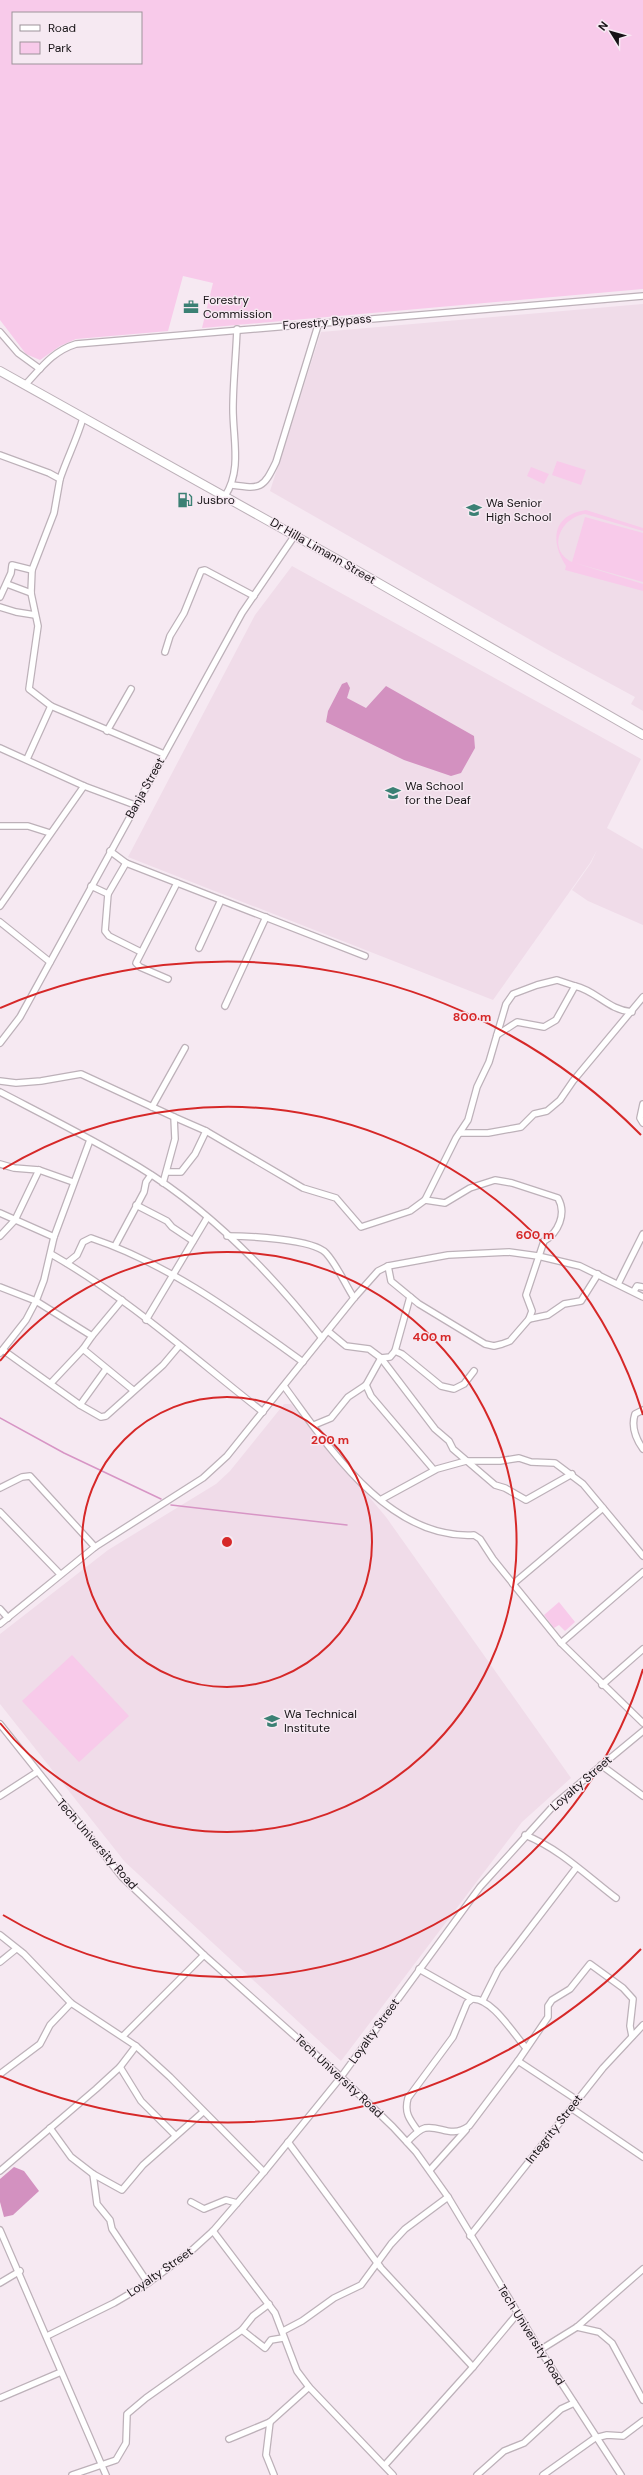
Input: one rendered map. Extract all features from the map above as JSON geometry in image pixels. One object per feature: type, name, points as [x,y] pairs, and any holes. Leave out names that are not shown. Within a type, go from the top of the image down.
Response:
[{"type":"highway","name":"Dr Hilla Limann Street","points":[[0,371],[26,384],[84,418],[295,535],[643,735]]},
{"type":"street","name":"Forestry Bypass","points":[[26,384],[54,354],[63,348],[76,344],[319,322],[643,296]]},
{"type":"street","points":[[232,485],[255,488],[270,476],[276,462],[319,322]]},
{"type":"street","points":[[225,496],[232,485],[236,463],[233,407],[237,329]]},
{"type":"street","points":[[0,332],[18,353],[40,369]]},
{"type":"street","points":[[84,418],[77,440],[66,460],[60,480],[54,513],[32,570],[31,593],[38,626],[29,689],[51,706],[164,754]]},
{"type":"street","points":[[0,455],[49,473],[60,480]]},
{"type":"street","name":"Banja Street","points":[[0,1043],[20,1017],[135,805],[254,596],[295,535]]},
{"type":"street","points":[[0,598],[7,584],[12,564],[32,570]]},
{"type":"street","points":[[165,652],[170,636],[184,613],[201,571],[205,570],[254,596]]},
{"type":"street","points":[[7,584],[31,593]]},
{"type":"street","points":[[0,607],[16,612],[35,615]]},
{"type":"street","points":[[107,731],[131,689]]},
{"type":"street","points":[[27,759],[51,706]]},
{"type":"street","points":[[0,748],[84,786],[135,805]]},
{"type":"street","points":[[0,906],[84,786]]},
{"type":"street","points":[[0,826],[28,826],[50,833]]},
{"type":"street","points":[[110,851],[126,862],[365,956]]},
{"type":"street","points":[[126,862],[108,894],[105,931],[109,936],[141,952]]},
{"type":"street","points":[[168,979],[140,967],[136,962],[177,883]]},
{"type":"street","points":[[92,886],[108,894]]},
{"type":"street","points":[[199,948],[221,900]]},
{"type":"street","points":[[224,1006],[266,917]]},
{"type":"street","points":[[0,922],[50,962]]},
{"type":"street","points":[[0,1081],[16,1083],[35,1082],[81,1074],[206,1131],[303,1188],[336,1198],[361,1227],[410,1211],[425,1200],[469,1116],[476,1092],[489,1062],[497,1035],[500,1018],[506,1004],[513,994],[557,980],[584,988],[619,1011],[632,1012]]},
{"type":"street","points":[[497,1035],[517,1022],[544,1027],[556,1020],[575,986]]},
{"type":"street","points":[[460,1133],[488,1133],[521,1127],[534,1114],[547,1111],[560,1100],[573,1081],[643,998]]},
{"type":"street","points":[[152,1107],[185,1048]]},
{"type":"street","points":[[0,1092],[90,1140],[163,1183],[207,1218],[270,1275],[322,1338]]},
{"type":"street","points":[[643,1104],[640,1118],[643,1123]]},
{"type":"street","points":[[163,1183],[175,1139],[174,1117]]},
{"type":"street","points":[[167,1172],[181,1172],[195,1154],[206,1131]]},
{"type":"street","points":[[90,1140],[73,1182],[54,1237],[51,1254],[36,1301],[26,1320],[2,1351],[51,1382],[80,1405],[101,1417],[106,1416],[133,1390],[163,1365],[179,1346]]},
{"type":"street","points":[[0,1164],[14,1168],[39,1170],[73,1182]]},
{"type":"street","points":[[0,1236],[15,1220],[39,1170]]},
{"type":"street","points":[[115,1246],[144,1192],[146,1182],[151,1175]]},
{"type":"street","points":[[388,1266],[389,1278],[410,1297],[425,1308],[491,1346],[510,1341],[529,1319],[532,1311],[526,1295],[544,1241],[554,1236],[561,1220],[562,1205],[558,1198],[512,1182],[495,1180],[470,1188],[445,1203],[425,1200]]},
{"type":"street","points":[[136,1205],[167,1221],[172,1227],[193,1241]]},
{"type":"street","points":[[0,1213],[54,1237]]},
{"type":"street","points":[[146,1320],[174,1276],[207,1218]]},
{"type":"street","points":[[618,1284],[643,1234]]},
{"type":"street","points":[[227,1236],[253,1236],[312,1244],[326,1253],[354,1298]]},
{"type":"street","points":[[67,1263],[77,1255],[83,1242],[91,1238],[115,1246],[174,1276],[230,1310],[303,1362]]},
{"type":"street","points":[[0,1624],[95,1547],[203,1478],[227,1456],[354,1298],[378,1271],[388,1266],[448,1255],[509,1252],[538,1256],[580,1266],[643,1296]]},
{"type":"street","points":[[51,1254],[122,1300],[263,1412]]},
{"type":"street","points":[[529,1319],[548,1315],[564,1304],[581,1300],[598,1274]]},
{"type":"street","points":[[634,1291],[637,1286],[643,1287]]},
{"type":"street","points":[[0,1287],[36,1301],[92,1336]]},
{"type":"street","points":[[381,1358],[390,1357],[395,1351],[410,1297]]},
{"type":"street","points":[[51,1382],[83,1349],[122,1300]]},
{"type":"street","points":[[328,1331],[346,1346],[368,1349],[381,1358],[435,1429],[449,1441],[453,1449],[495,1485],[506,1488],[526,1500],[572,1474]]},
{"type":"street","points":[[83,1349],[133,1390]]},
{"type":"street","points":[[395,1351],[402,1354],[441,1386],[454,1389],[464,1384],[474,1371]]},
{"type":"street","points":[[314,1425],[332,1418],[348,1397],[366,1385],[381,1358]]},
{"type":"street","points":[[80,1405],[106,1369]]},
{"type":"street","points":[[366,1385],[371,1396],[434,1470]]},
{"type":"street","points":[[284,1386],[353,1476],[411,1522],[435,1531],[463,1536],[474,1535],[480,1539],[513,1584],[561,1643],[602,1685],[643,1723]]},
{"type":"street","points":[[643,1410],[635,1414],[632,1422],[638,1442],[643,1449]]},
{"type":"street","points":[[382,1499],[434,1470],[466,1461],[500,1461],[519,1458],[531,1462],[555,1463],[572,1474],[643,1556]]},
{"type":"street","points":[[0,1488],[22,1476],[30,1476],[95,1547]]},
{"type":"street","points":[[513,1584],[603,1508]]},
{"type":"street","points":[[0,1512],[60,1574]]},
{"type":"street","points":[[561,1643],[643,1572]]},
{"type":"street","points":[[0,1608],[8,1618]]},
{"type":"street","points":[[602,1685],[643,1650]]},
{"type":"street","name":"Tech University Road","points":[[0,1724],[122,1877],[204,1955],[341,2077],[407,2142],[430,2170],[448,2197],[470,2236],[540,2350],[595,2438],[621,2475]]},
{"type":"street","name":"Loyalty Street","points":[[47,2336],[114,2303],[148,2282],[191,2251],[213,2231],[264,2172],[341,2077],[480,1887],[525,1835],[556,1803],[643,1731]]},
{"type":"street","points":[[601,1765],[643,1796]]},
{"type":"street","points":[[0,1796],[37,1772]]},
{"type":"street","points":[[525,1835],[557,1850],[576,1868],[616,1898]]},
{"type":"street","points":[[483,2000],[498,1970],[576,1868]]},
{"type":"street","points":[[0,1935],[24,1954],[71,2003],[136,2046],[170,2077],[202,2112],[264,2172]]},
{"type":"street","points":[[0,1962],[16,1949]]},
{"type":"street","points":[[123,2036],[204,1955]]},
{"type":"street","points":[[430,2170],[469,2126],[518,2061],[548,2017],[548,2006],[552,2000],[570,1989],[590,1964],[624,1988],[633,1999],[630,2026],[632,2036]]},
{"type":"street","points":[[420,1969],[472,1999],[483,2000],[502,2017],[508,2028],[526,2048]]},
{"type":"street","points":[[418,2131],[408,2117],[405,2108],[408,2098],[453,2037],[468,2003],[472,1999]]},
{"type":"street","points":[[0,2074],[40,2044],[50,2025],[71,2003]]},
{"type":"street","name":"Integrity Street","points":[[470,2236],[577,2100],[636,2031],[643,2025]]},
{"type":"street","points":[[636,2031],[643,2035]]},
{"type":"street","points":[[0,2171],[120,2067],[136,2046]]},
{"type":"street","points":[[518,2061],[577,2100]]},
{"type":"street","points":[[120,2067],[141,2101],[175,2135]]},
{"type":"street","points":[[571,2108],[643,2157]]},
{"type":"street","points":[[50,2128],[59,2138],[65,2151],[93,2174],[122,2190],[143,2165],[202,2112]]},
{"type":"street","points":[[407,2142],[418,2131],[430,2128],[460,2131],[469,2126]]},
{"type":"street","points":[[288,2142],[377,2263],[473,2367]]},
{"type":"street","points":[[93,2174],[97,2204],[110,2220],[112,2229],[148,2282]]},
{"type":"street","points":[[283,2331],[302,2321],[334,2298],[361,2285],[405,2229],[448,2197]]},
{"type":"street","points":[[191,2202],[204,2209],[226,2200],[237,2203]]},
{"type":"street","points":[[0,2230],[20,2271],[61,2372],[106,2475]]},
{"type":"street","points":[[213,2231],[270,2304],[283,2331],[283,2338],[297,2371],[309,2387],[393,2475]]},
{"type":"street","points":[[540,2350],[577,2327],[643,2269]]},
{"type":"street","points":[[0,2283],[20,2271]]},
{"type":"street","points":[[72,2475],[116,2460],[122,2454],[126,2443],[127,2414],[146,2398],[242,2330],[253,2316],[270,2304]]},
{"type":"street","points":[[385,2466],[473,2367],[518,2313]]},
{"type":"street","points":[[577,2327],[599,2332],[612,2343],[643,2400]]},
{"type":"street","points":[[242,2330],[264,2348],[271,2340],[283,2338]]},
{"type":"street","points":[[0,2398],[61,2372]]},
{"type":"street","points":[[229,2440],[270,2422],[309,2387]]},
{"type":"street","points":[[477,2475],[504,2451],[524,2443],[561,2409],[574,2403]]},
{"type":"street","points":[[543,2475],[595,2438],[608,2434],[623,2436],[643,2421]]},
{"type":"street","points":[[270,2422],[266,2455],[274,2475]]},
{"type":"shaded area","name":"Wa Senior High School","points":[[643,304],[643,711],[631,704],[635,697],[550,651],[270,491],[321,332]]},
{"type":"shaded area","name":"Wa School for the Deaf","points":[[292,566],[641,759],[607,828],[643,849],[643,925],[588,901],[572,890],[591,863],[597,850],[590,863],[493,1000],[128,857],[255,615]]},
{"type":"shaded area","points":[[347,682],[350,688],[347,698],[366,708],[386,686],[474,736],[475,748],[461,773],[451,776],[404,760],[326,722],[328,711],[342,684]]},
{"type":"shaded area","name":"Wa Technical Institute","points":[[284,1404],[291,1404],[386,1517],[571,1778],[522,1822],[341,2061],[125,1862],[0,1704],[0,1634],[108,1550],[216,1484],[230,1471]]},
{"type":"shaded area","points":[[14,2167],[24,2171],[39,2191],[13,2215],[4,2217],[0,2202],[0,2179]]},
{"type":"green space","points":[[0,0],[643,0],[643,289],[202,328],[213,283],[183,276],[168,331],[76,339],[60,346],[40,360],[26,354],[0,320]]},
{"type":"green space","points":[[557,461],[586,470],[581,485],[552,475]]},
{"type":"green space","points":[[531,467],[549,474],[544,484],[527,476]]},
{"type":"green space","points":[[586,510],[643,528],[643,531],[585,514],[576,516],[563,527],[560,534],[558,542],[564,556],[572,562],[585,517],[643,533],[643,582],[575,563],[643,584],[643,591],[565,570],[566,566],[561,557],[556,539],[557,530],[566,517]]},
{"type":"green space","points":[[559,1602],[575,1622],[565,1631],[559,1625],[554,1628],[544,1615]]},
{"type":"green space","points":[[72,1655],[129,1716],[79,1762],[22,1701]]},
{"type":"waterway","points":[[0,1418],[64,1453],[161,1499]]},
{"type":"waterway","points":[[171,1505],[347,1525]]},
{"type":"place","name":"Forestry Commission","points":[[191,307]]},
{"type":"place","name":"Jusbro","points":[[185,500]]},
{"type":"place","name":"Wa Senior High School","points":[[474,510]]},
{"type":"place","name":"Wa School for the Deaf","points":[[393,793]]},
{"type":"place","name":"Wa Technical Institute","points":[[272,1721]]}]
